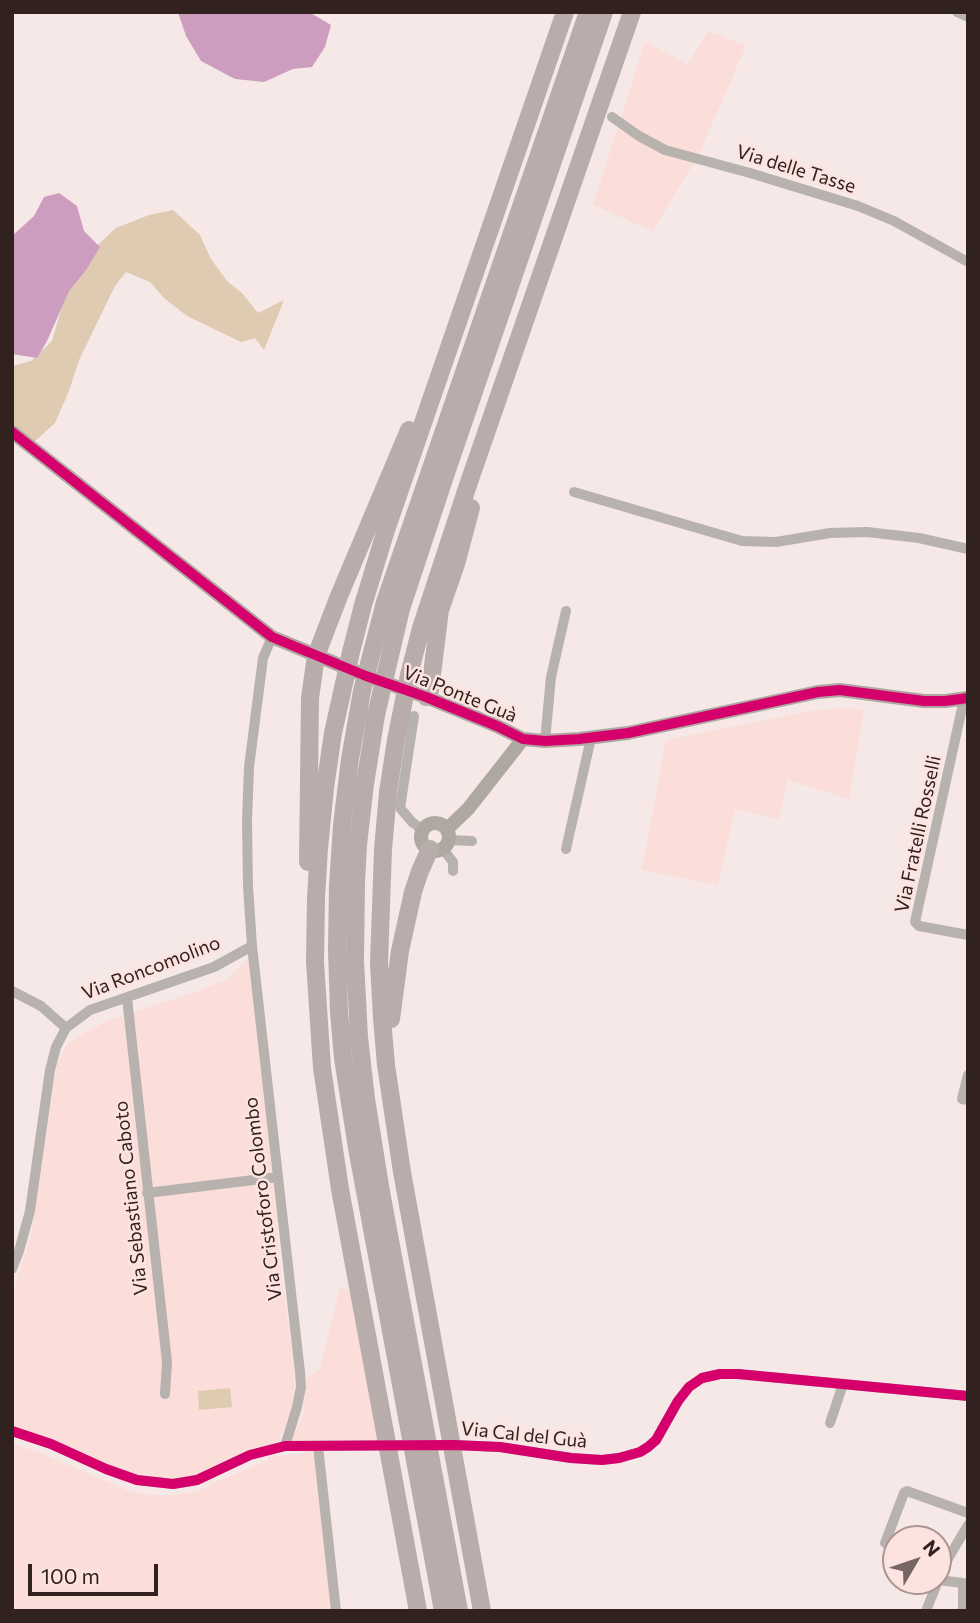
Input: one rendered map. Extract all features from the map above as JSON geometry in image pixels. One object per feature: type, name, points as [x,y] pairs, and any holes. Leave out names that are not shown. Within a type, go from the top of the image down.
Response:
[{"type":"highway","points":[[322,1068],[315,962],[316,898],[325,788],[333,733],[351,652],[386,530],[565,12]]},
{"type":"highway","points":[[443,1611],[357,1148],[343,1058],[337,950],[342,825],[362,691],[385,602],[588,12]]},
{"type":"highway","points":[[459,1611],[380,1192],[366,1099],[355,961],[358,845],[376,715],[408,589],[604,12]]},
{"type":"highway","points":[[482,1611],[402,1172],[386,1065],[379,962],[382,863],[388,792],[396,740],[421,628],[631,16]]},
{"type":"highway","points":[[418,1611],[340,1189],[313,1021],[309,948],[309,712],[316,656],[463,306]]},
{"type":"highway","points":[[426,697],[430,690],[440,610],[456,564],[491,439],[508,392],[523,329]]},
{"type":"highway","points":[[402,1172],[390,1027],[400,951],[413,892],[420,871],[442,841]]},
{"type":"street","points":[[957,12],[968,17]]},
{"type":"street","name":"Via delle Tasse","points":[[612,117],[665,150],[858,206],[894,221],[968,262]]},
{"type":"street","name":"Via Ponte Guà","points":[[12,432],[271,637],[426,697],[523,739],[545,741],[628,733],[818,692],[840,690],[934,701],[966,698]]},
{"type":"street","points":[[574,492],[742,541],[776,542],[830,533],[867,532],[919,538],[968,549]]},
{"type":"street","points":[[545,741],[551,677],[566,611]]},
{"type":"street","name":"Via Cristoforo Colombo","points":[[271,637],[263,658],[249,767],[248,886],[252,946],[301,1387],[285,1446]]},
{"type":"street","name":"Via Fratelli Rosselli","points":[[966,698],[915,922],[919,926],[968,935]]},
{"type":"street","points":[[414,716],[400,808],[423,830]]},
{"type":"street","points":[[566,849],[591,738]]},
{"type":"street","points":[[442,841],[523,739]]},
{"type":"street","points":[[453,871],[453,862],[442,841],[443,825],[430,824],[423,830],[423,843],[442,841],[472,841]]},
{"type":"street","name":"Via Roncomolino","points":[[66,1028],[90,1010],[214,967],[252,946]]},
{"type":"street","points":[[12,991],[41,1006],[66,1028],[56,1047],[50,1070],[30,1211],[12,1269]]},
{"type":"street","name":"Via Sebastiano Caboto","points":[[127,998],[167,1362],[165,1394]]},
{"type":"street","points":[[965,1100],[968,1074]]},
{"type":"street","points":[[147,1193],[278,1177]]},
{"type":"street","name":"Via Cal del Guà","points":[[12,1431],[51,1444],[137,1480],[173,1484],[197,1480],[250,1455],[285,1446],[454,1445],[500,1447],[570,1458],[619,1458],[640,1452],[656,1440],[689,1387],[710,1375],[738,1374],[968,1396]]},
{"type":"street","points":[[830,1423],[843,1384]]},
{"type":"street","points":[[318,1446],[336,1611]]},
{"type":"street","points":[[892,1525],[907,1491],[968,1513]]},
{"type":"street","points":[[952,1552],[968,1525]]},
{"type":"street","points":[[952,1582],[963,1583],[963,1611]]},
{"type":"shaded area","points":[[178,12],[309,12],[331,25],[325,47],[312,67],[293,69],[264,82],[235,79],[201,61],[186,36]]},
{"type":"shaded area","points":[[708,31],[746,46],[699,154],[653,231],[593,205],[645,42],[688,64]]},
{"type":"shaded area","points":[[59,193],[77,206],[84,231],[100,247],[69,291],[37,358],[12,354],[12,236],[34,216],[44,197]]},
{"type":"shaded area","points":[[173,210],[200,235],[211,259],[227,281],[242,293],[258,313],[284,300],[264,350],[255,338],[241,342],[187,316],[164,298],[150,282],[126,272],[115,286],[79,360],[55,423],[35,441],[12,428],[12,366],[31,361],[52,341],[69,282],[91,251],[116,228],[149,215]]},
{"type":"shaded area","points":[[817,710],[864,710],[849,799],[787,780],[779,819],[735,809],[718,885],[642,870],[666,740]]},
{"type":"shaded area","points":[[255,951],[280,1262],[294,1365],[291,1410],[277,1444],[193,1479],[150,1482],[12,1430],[12,1295],[31,1236],[57,1064],[66,1047],[90,1030],[112,1019],[228,979]]},
{"type":"shaded area","points":[[340,1288],[354,1292],[387,1444],[321,1445],[332,1611],[12,1611],[12,1444],[43,1454],[129,1491],[148,1495],[197,1492],[269,1460],[269,1457],[295,1456],[318,1446],[291,1443],[303,1414],[307,1377],[320,1369]]},
{"type":"shaded area","points":[[230,1388],[232,1407],[199,1410],[198,1391]]},
{"type":"cycle path","points":[[12,432],[272,637],[366,676],[426,697],[523,739],[545,741],[628,733],[818,692],[840,690],[924,701],[968,698]]},
{"type":"cycle path","points":[[12,1431],[51,1444],[137,1480],[173,1484],[197,1480],[250,1455],[285,1446],[454,1445],[500,1447],[571,1458],[619,1458],[648,1447],[656,1440],[689,1387],[702,1378],[720,1374],[968,1396]]}]
